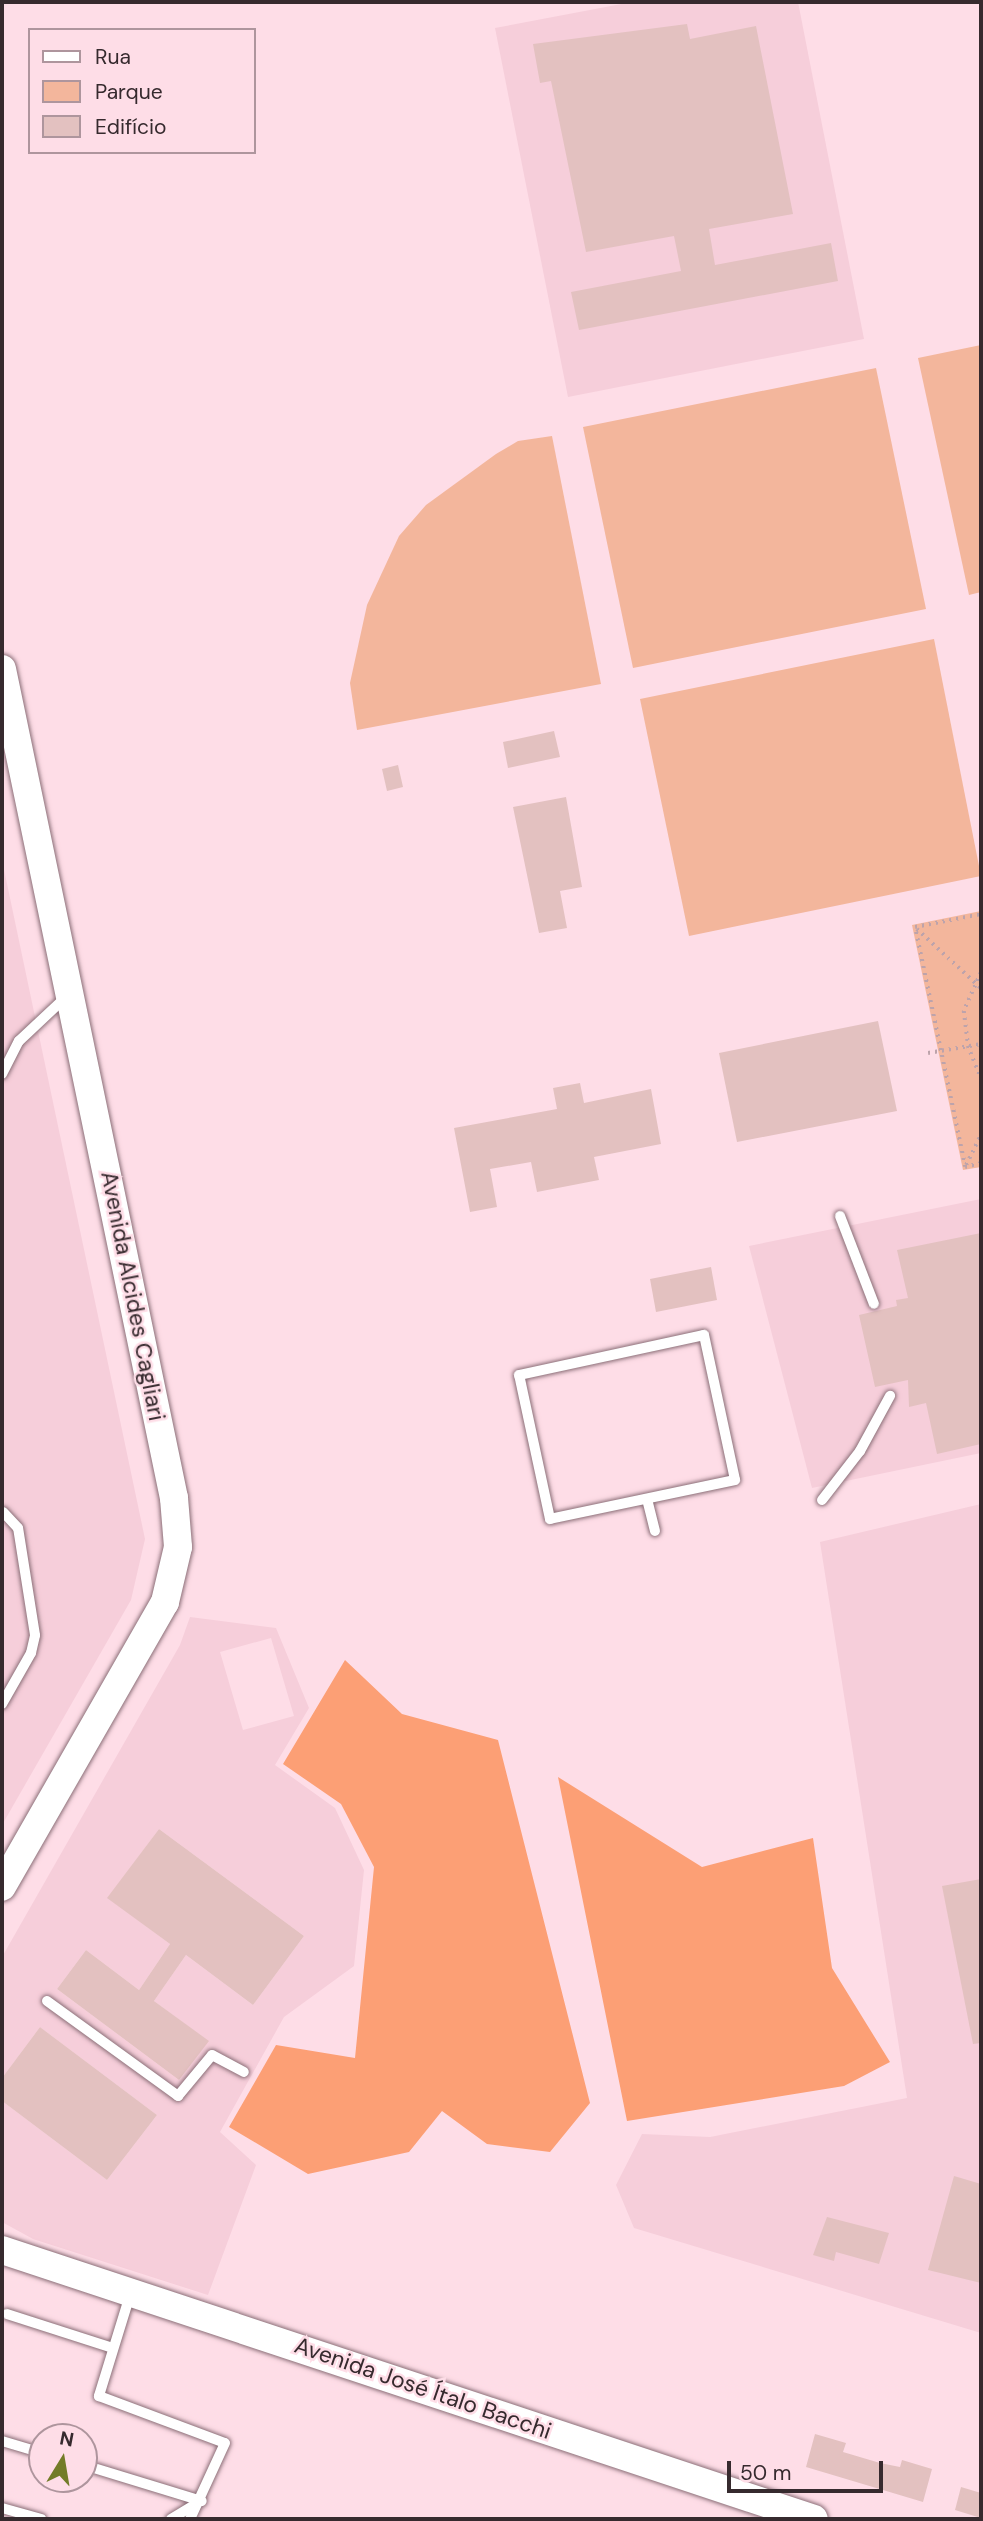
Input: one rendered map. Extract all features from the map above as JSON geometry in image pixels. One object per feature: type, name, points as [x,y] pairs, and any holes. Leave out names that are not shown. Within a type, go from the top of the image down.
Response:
[{"type":"main road","name":"Avenida Alcides Cagliari","points":[[2,669],[72,992],[174,1498],[178,1546],[165,1602],[2,1887]]},
{"type":"main road","name":"Avenida José Ítalo Bacchi","points":[[2,2241],[31,2259]]},
{"type":"main road","name":"Avenida José Ítalo Bacchi","points":[[2,2250],[814,2519]]},
{"type":"lane","points":[[2,1074],[19,1041],[72,992]]},
{"type":"lane","points":[[839,1216],[874,1304]]},
{"type":"lane","points":[[704,1335],[735,1480],[647,1499],[551,1519],[519,1374],[704,1335]]},
{"type":"lane","points":[[822,1500],[860,1451],[890,1396]]},
{"type":"lane","points":[[647,1499],[655,1531]]},
{"type":"lane","points":[[2,1704],[32,1653],[35,1635],[18,1528],[4,1512]]},
{"type":"lane","points":[[47,2001],[178,2096],[212,2054],[244,2072]]},
{"type":"lane","points":[[131,2291],[99,2396],[225,2442],[201,2501],[190,2519]]},
{"type":"lane","points":[[4,2314],[113,2348]]},
{"type":"lane","points":[[2,2441],[28,2449]]},
{"type":"lane","points":[[98,2469],[201,2501]]},
{"type":"lane","points":[[170,2519],[201,2501]]},
{"type":"lane","points":[[2,2508],[41,2519]]},
{"type":"path","points":[[915,927],[981,914]]},
{"type":"path","points":[[915,927],[981,988]]},
{"type":"path","points":[[915,927],[965,1167]]},
{"type":"path","points":[[981,973],[964,1011],[968,1046],[981,1079]]},
{"type":"path","points":[[928,1053],[981,1044]]},
{"type":"path","points":[[965,1167],[981,1134]]},
{"type":"path","points":[[965,1167],[981,1163]]},
{"type":"shaded area","points":[[632,2],[798,2],[864,339],[568,397],[495,28]]},
{"type":"shaded area","points":[[2,860],[145,1539],[131,1600],[2,1825]]},
{"type":"shaded area","points":[[981,1199],[981,1453],[812,1488],[749,1246]]},
{"type":"shaded area","points":[[981,1504],[981,2333],[634,2228],[616,2185],[642,2134],[710,2137],[907,2098],[820,1542]]},
{"type":"shaded area","points":[[190,1617],[276,1628],[309,1708],[275,1765],[335,1808],[364,1870],[354,1966],[284,2017],[220,2132],[256,2165],[208,2295],[33,2239],[2,2222],[2,2101],[107,2180],[157,2115],[40,2027],[2,2078],[2,1957],[180,1645]],"holes":[[[271,1638],[294,1716],[243,1730],[220,1652]],[[159,1829],[304,1936],[253,2005],[186,1955],[154,2001],[208,2041],[179,2080],[57,1989],[86,1950],[139,1990],[170,1944],[108,1898]]]},
{"type":"shaded area","points":[[345,1660],[402,1714],[498,1740],[590,2103],[550,2152],[487,2144],[442,2111],[409,2152],[308,2174],[229,2127],[276,2045],[355,2058],[374,1867],[341,1804],[283,1764]]},
{"type":"shaded area","points":[[558,1777],[702,1867],[813,1838],[832,1968],[890,2062],[844,2086],[627,2121]]},
{"type":"green space","points":[[981,345],[981,592],[969,595],[918,358]]},
{"type":"green space","points":[[876,368],[926,609],[633,668],[583,427]]},
{"type":"green space","points":[[552,436],[601,684],[357,730],[350,683],[367,605],[399,536],[426,505],[496,454],[518,441]]},
{"type":"green space","points":[[934,639],[981,876],[689,936],[640,699]]},
{"type":"green space","points":[[981,911],[981,1167],[963,1170],[912,925]]},
{"type":"building","points":[[687,24],[690,39],[756,26],[793,214],[709,229],[715,265],[831,243],[838,281],[579,330],[571,292],[681,271],[674,236],[586,252],[551,81],[540,83],[533,44]]},
{"type":"building","points":[[554,731],[560,757],[508,768],[503,742]]},
{"type":"building","points":[[398,765],[403,787],[387,791],[382,769]]},
{"type":"building","points":[[566,797],[582,887],[560,891],[567,928],[539,933],[513,807]]},
{"type":"building","points":[[878,1021],[897,1111],[737,1142],[719,1053]]},
{"type":"building","points":[[580,1083],[584,1103],[651,1089],[661,1144],[594,1157],[599,1180],[537,1192],[531,1162],[490,1169],[497,1207],[470,1212],[454,1128],[557,1109],[553,1088]]},
{"type":"building","points":[[981,1233],[981,1444],[937,1454],[926,1403],[909,1407],[908,1380],[875,1387],[859,1315],[897,1306],[896,1300],[908,1298],[897,1250]]},
{"type":"building","points":[[711,1267],[717,1300],[656,1312],[650,1279]]},
{"type":"building","points":[[159,1829],[304,1936],[253,2005],[186,1955],[154,2001],[209,2041],[179,2080],[57,1989],[86,1950],[139,1990],[170,1944],[107,1898]]},
{"type":"building","points":[[981,1879],[981,2043],[973,2044],[942,1886]]},
{"type":"building","points":[[40,2027],[157,2115],[107,2180],[2,2101],[2,2078]]},
{"type":"building","points":[[954,2176],[981,2184],[981,2283],[928,2270]]},
{"type":"building","points":[[827,2217],[889,2233],[879,2264],[836,2252],[834,2261],[813,2255]]},
{"type":"building","points":[[815,2434],[846,2443],[843,2452],[900,2467],[902,2460],[932,2469],[923,2502],[806,2467]]},
{"type":"building","points":[[961,2487],[981,2493],[981,2518],[955,2510]]}]
